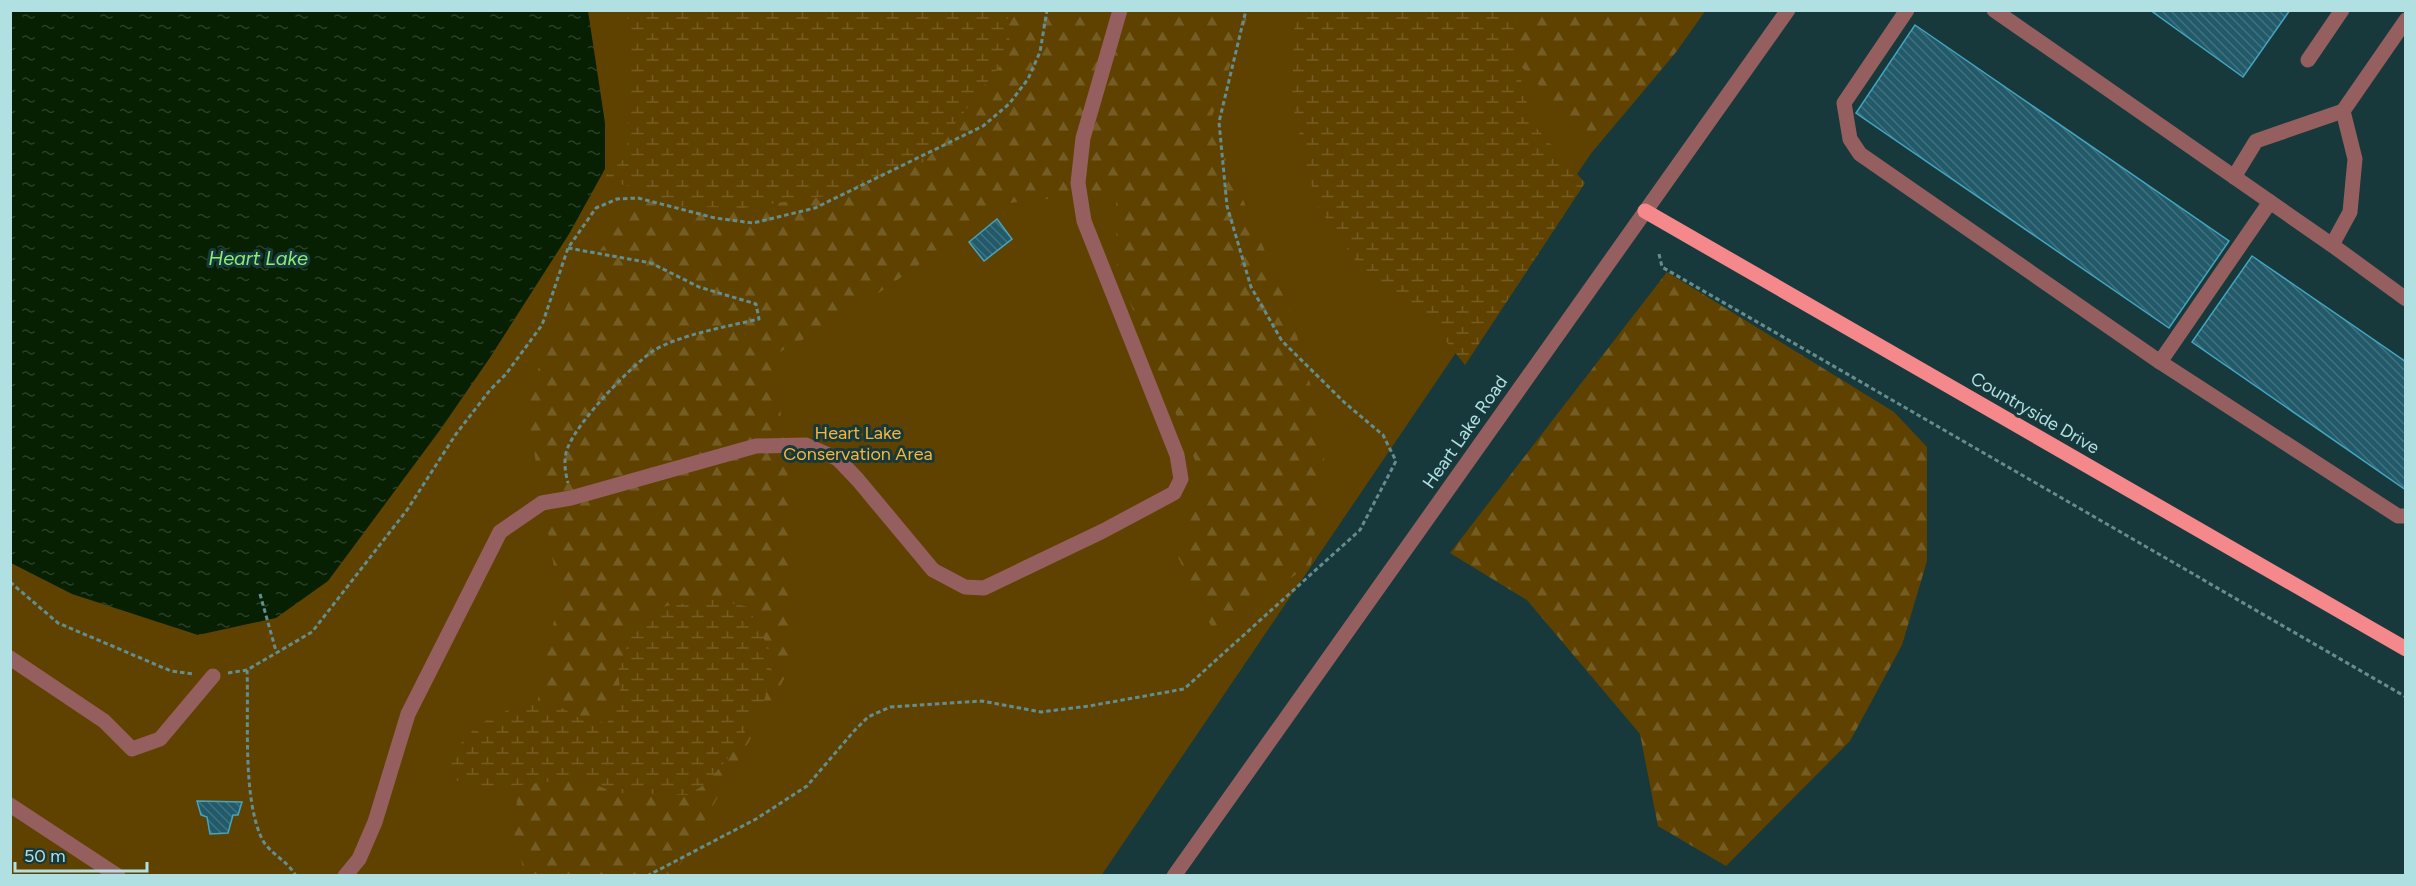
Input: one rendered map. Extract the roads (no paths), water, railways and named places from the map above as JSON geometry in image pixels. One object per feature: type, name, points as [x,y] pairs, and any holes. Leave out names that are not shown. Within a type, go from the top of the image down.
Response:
[{"type":"main road","name":"Countryside Drive","points":[[1645,211],[2406,649]]},
{"type":"street","points":[[345,876],[359,859],[375,822],[408,714],[500,532],[542,503],[571,498],[756,446],[806,445],[838,459],[933,570],[965,587],[984,588],[1103,531],[1174,493],[1181,479],[1177,455],[1084,221],[1078,183],[1083,138],[1120,10]]},
{"type":"street","name":"Heart Lake Road","points":[[1174,876],[1788,10]]},
{"type":"street","points":[[1907,10],[1844,103],[1850,139],[1860,154],[2160,362],[2398,516],[2406,516]]},
{"type":"street","points":[[1994,10],[2332,244],[2406,299]]},
{"type":"street","points":[[2308,60],[2342,10]]},
{"type":"street","points":[[2234,177],[2256,141],[2343,111],[2406,20]]},
{"type":"street","points":[[2332,244],[2350,212],[2355,159],[2343,111]]},
{"type":"street","points":[[2160,362],[2270,202]]},
{"type":"street","points":[[10,658],[105,722],[132,749],[160,739],[213,676]]},
{"type":"street","points":[[10,805],[118,876]]},
{"type":"water","name":"Heart Lake","points":[[10,11],[588,11],[605,123],[605,169],[569,234],[489,359],[440,430],[328,581],[276,618],[198,635],[72,594],[11,563]]},
{"type":"park label","name":"Heart Lake Conservation Area","points":[[858,443]]}]
